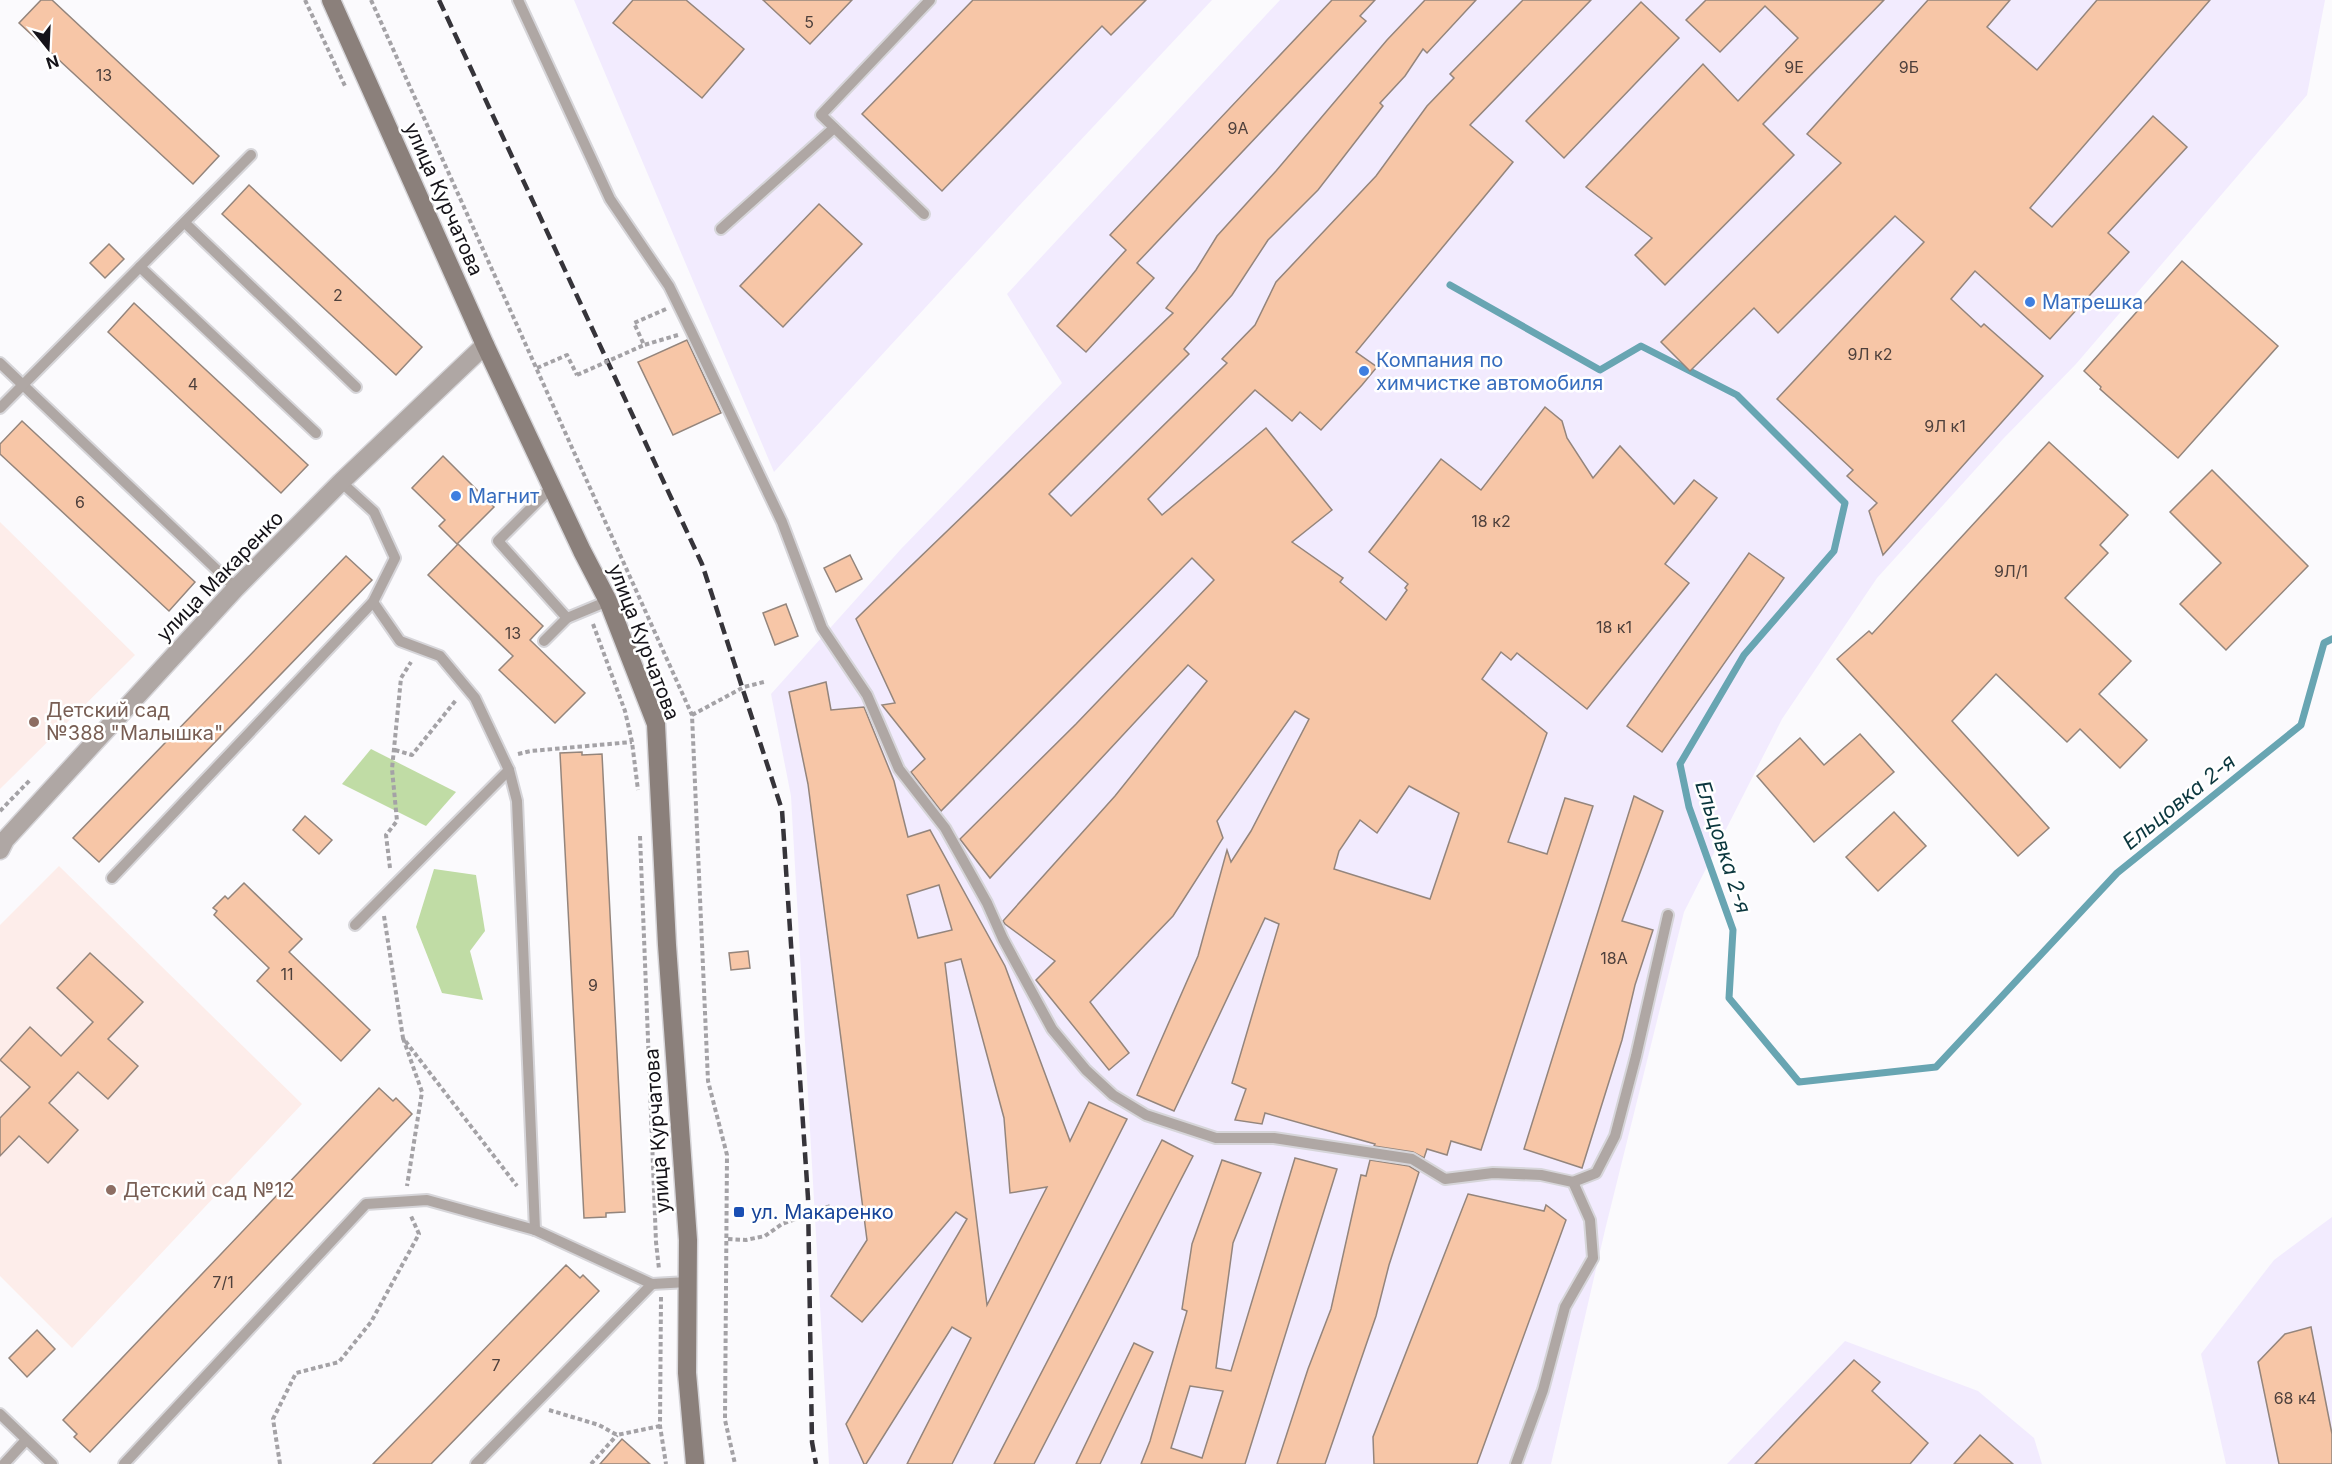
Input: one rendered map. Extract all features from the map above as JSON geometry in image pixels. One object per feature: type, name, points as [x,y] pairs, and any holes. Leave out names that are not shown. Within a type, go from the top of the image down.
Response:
[{"type":"main road","name":"улица Курчатова","points":[[331,0],[485,345],[608,601],[656,724],[667,945],[688,1240],[687,1373],[696,1464]]},
{"type":"street","name":"улица Макаренко","points":[[0,850],[5,840],[236,588],[341,482],[485,345]]},
{"type":"lane","points":[[518,0],[610,199],[669,286],[678,304],[783,522],[822,628],[867,694],[899,768],[945,828],[987,903],[1052,1029],[1086,1070],[1113,1095],[1146,1115],[1216,1138],[1274,1138],[1412,1159],[1445,1179],[1493,1173],[1541,1175],[1573,1182],[1596,1173],[1615,1136],[1668,915]]},
{"type":"lane","points":[[924,214],[821,115],[930,0]]},
{"type":"lane","points":[[721,229],[834,128]]},
{"type":"lane","points":[[0,408],[251,155]]},
{"type":"lane","points":[[185,223],[356,387]]},
{"type":"lane","points":[[140,267],[316,433]]},
{"type":"lane","points":[[0,363],[236,588]]},
{"type":"lane","points":[[112,878],[373,602],[395,558],[374,512],[341,482]]},
{"type":"lane","points":[[552,487],[498,541],[567,618]]},
{"type":"lane","points":[[544,641],[567,618],[608,601]]},
{"type":"lane","points":[[373,602],[400,640],[440,656],[475,698],[509,770],[518,805],[535,1230]]},
{"type":"lane","points":[[355,926],[509,770]]},
{"type":"lane","points":[[1516,1464],[1543,1390],[1565,1306],[1593,1258],[1590,1220],[1573,1182]]},
{"type":"lane","points":[[124,1464],[366,1204],[427,1200],[535,1230],[656,1284],[688,1282]]},
{"type":"lane","points":[[476,1464],[656,1284]]},
{"type":"lane","points":[[0,1414],[52,1464]]},
{"type":"lane","points":[[4,1464],[26,1440]]},
{"type":"path","points":[[644,345],[634,323],[678,304]]},
{"type":"path","points":[[537,368],[567,355],[577,375],[644,345],[691,331]]},
{"type":"path","points":[[393,888],[386,835],[398,822],[392,769],[401,678],[418,648]]},
{"type":"path","points":[[692,715],[744,687],[764,682]]},
{"type":"path","points":[[394,750],[412,755],[466,687]]},
{"type":"path","points":[[503,758],[531,751],[632,742]]},
{"type":"path","points":[[280,1464],[273,1419],[296,1373],[339,1362],[371,1322],[419,1234],[405,1201],[422,1092],[403,1038],[381,900]]},
{"type":"path","points":[[403,1038],[534,1207]]},
{"type":"path","points":[[735,1464],[724,1420],[728,1239],[746,1240],[765,1236],[782,1224],[830,1206]]},
{"type":"path","points":[[656,1242],[656,1284],[662,1322],[660,1426],[666,1464]]},
{"type":"path","points":[[533,1406],[599,1425],[617,1434],[660,1426]]},
{"type":"path","points":[[591,1464],[617,1434]]},
{"type":"shaded area","points":[[574,0],[1212,0],[774,472]]},
{"type":"shaded area","points":[[1280,0],[2325,0],[2307,95],[2076,364],[2003,439],[1877,578],[1782,719],[1684,912],[1605,1230],[1551,1464],[829,1464],[791,796],[771,694],[901,549],[1062,383],[1007,294]]},
{"type":"shaded area","name":"Детский сад №388 \"Малышка\"","points":[[0,522],[135,655],[0,789]]},
{"type":"shaded area","name":"Детский сад №12","points":[[59,866],[302,1104],[72,1348],[0,1276],[0,925]]},
{"type":"shaded area","points":[[2332,1217],[2332,1464],[2226,1464],[2201,1354],[2274,1260]]},
{"type":"shaded area","points":[[1845,1341],[1978,1391],[2034,1438],[2042,1464],[1727,1464]]},
{"type":"green space","points":[[371,749],[456,792],[426,826],[342,784]]},
{"type":"green space","points":[[434,869],[476,875],[485,931],[470,951],[483,1000],[442,993],[416,927]]},
{"type":"building","points":[[41,0],[52,0],[219,156],[193,184],[19,23]]},
{"type":"building","points":[[633,0],[686,0],[744,49],[702,98],[613,23]]},
{"type":"building","points":[[763,0],[852,0],[810,44]]},
{"type":"building","points":[[973,0],[1146,0],[1111,35],[1102,26],[942,191],[862,114]]},
{"type":"building","points":[[1332,0],[1375,0],[1360,16],[1366,21],[1137,263],[1154,278],[1086,352],[1057,326],[1126,250],[1110,235]]},
{"type":"building","points":[[1425,0],[1476,0],[1427,53],[1423,49],[1405,76],[1380,103],[1383,106],[1318,190],[1268,240],[1232,295],[1184,349],[1189,354],[1049,494],[1071,516],[1227,363],[1222,359],[1255,325],[1276,282],[1376,176],[1427,106],[1454,78],[1450,74],[1523,0],[1591,0],[1470,125],[1513,162],[1356,352],[1377,367],[1362,385],[1321,430],[1300,412],[1292,421],[1255,390],[1148,499],[1162,515],[1266,428],[1332,510],[1292,542],[1343,578],[1340,582],[1386,620],[1407,590],[1405,588],[1408,584],[1369,552],[1441,459],[1481,490],[1545,407],[1562,421],[1567,438],[1593,478],[1620,446],[1674,504],[1694,480],[1717,498],[1665,564],[1689,583],[1587,709],[1517,653],[1511,660],[1501,652],[1482,679],[1547,733],[1508,842],[1547,854],[1565,798],[1593,806],[1481,1150],[1451,1141],[1447,1155],[1427,1149],[1424,1158],[1413,1152],[1374,1146],[1375,1144],[1265,1113],[1262,1124],[1235,1120],[1246,1089],[1232,1083],[1279,924],[1265,918],[1174,1111],[1137,1095],[1198,956],[1227,850],[1231,862],[1251,831],[1309,719],[1295,711],[1217,821],[1223,838],[1173,916],[1090,1002],[1129,1053],[1109,1070],[1036,980],[1055,961],[1003,921],[1115,796],[1207,681],[1188,665],[990,878],[960,839],[1076,724],[1214,580],[1192,558],[941,811],[911,772],[925,759],[882,705],[895,703],[856,619],[1173,313],[1166,308],[1196,270],[1217,236],[1276,171],[1387,40]],"holes":[[[1409,786],[1459,813],[1430,899],[1334,869],[1339,851],[1360,820],[1377,833]]]},
{"type":"building","points":[[1706,0],[1884,0],[1763,124],[1794,155],[1665,285],[1635,255],[1652,238],[1586,187],[1703,64],[1738,101],[1798,38],[1765,6],[1720,52],[1686,20]]},
{"type":"building","points":[[1928,0],[2010,0],[1987,27],[2037,70],[2097,0],[2210,0],[2030,208],[2052,227],[2153,116],[2187,147],[2108,233],[2129,252],[2050,339],[1975,271],[1951,299],[1981,327],[1984,324],[2043,376],[1883,555],[1869,511],[1877,503],[1847,476],[1853,470],[1777,399],[1924,242],[1895,216],[1778,333],[1754,308],[1690,371],[1661,342],[1841,163],[1807,134]]},
{"type":"building","points":[[1641,2],[1679,38],[1564,158],[1526,121]]},
{"type":"building","points":[[249,185],[422,347],[396,375],[222,214]]},
{"type":"building","points":[[819,204],[862,244],[783,327],[740,286]]},
{"type":"building","points":[[109,244],[124,259],[105,278],[90,263]]},
{"type":"building","points":[[2182,261],[2278,346],[2178,458],[2100,389],[2101,387],[2084,371]]},
{"type":"building","points":[[134,303],[308,465],[281,493],[108,332]]},
{"type":"building","points":[[687,340],[721,413],[673,435],[638,362]]},
{"type":"building","points":[[22,421],[195,582],[169,611],[0,454],[0,444]]},
{"type":"building","points":[[2049,442],[2128,515],[2100,545],[2108,553],[2065,598],[2131,661],[2099,694],[2147,740],[2120,768],[2080,729],[2067,742],[1996,674],[1952,721],[2049,828],[2018,856],[1837,659],[1869,631],[1872,634]]},
{"type":"building","points":[[443,456],[494,507],[457,544],[439,526],[445,520],[412,488]]},
{"type":"building","points":[[2212,470],[2308,566],[2226,650],[2180,604],[2221,563],[2170,512]]},
{"type":"building","points":[[458,544],[543,626],[530,640],[585,693],[555,723],[499,670],[513,656],[428,575]]},
{"type":"building","points":[[1749,553],[1784,578],[1662,752],[1627,726]]},
{"type":"building","points":[[850,555],[862,579],[836,592],[824,568]]},
{"type":"building","points":[[346,556],[372,580],[99,862],[73,838]]},
{"type":"building","points":[[786,604],[798,636],[775,645],[763,613]]},
{"type":"building","points":[[826,682],[831,710],[864,707],[894,781],[908,837],[930,830],[1005,966],[1070,1141],[1089,1102],[1127,1119],[952,1464],[907,1464],[971,1338],[952,1327],[866,1464],[846,1424],[967,1219],[956,1212],[862,1322],[831,1296],[867,1240],[808,784],[789,692]],"holes":[[[939,885],[952,930],[918,938],[907,895]],[[961,959],[1004,1118],[1010,1193],[1047,1187],[987,1305],[945,963]]]},
{"type":"building","points":[[1860,734],[1894,772],[1814,842],[1757,776],[1800,738],[1824,765]]},
{"type":"building","points":[[582,752],[582,755],[602,754],[625,1212],[606,1213],[606,1217],[584,1218],[560,753]]},
{"type":"building","points":[[1634,796],[1663,811],[1622,921],[1653,930],[1582,1168],[1524,1149]]},
{"type":"building","points":[[1894,812],[1926,846],[1878,891],[1846,857]]},
{"type":"building","points":[[305,816],[332,840],[319,854],[293,830]]},
{"type":"building","points":[[244,883],[302,939],[289,952],[370,1030],[341,1061],[257,981],[269,968],[214,915],[217,911],[213,908],[225,896],[228,899]]},
{"type":"building","points":[[748,951],[750,968],[731,970],[729,953]]},
{"type":"building","points":[[90,953],[143,1002],[108,1039],[138,1066],[108,1099],[78,1072],[49,1103],[78,1130],[48,1163],[19,1136],[0,1156],[0,1118],[30,1087],[0,1060],[30,1027],[61,1056],[93,1022],[57,988]]},
{"type":"building","points":[[379,1088],[393,1101],[396,1098],[412,1114],[90,1452],[74,1437],[77,1434],[63,1420]]},
{"type":"building","points":[[1162,1140],[1193,1156],[1034,1464],[994,1464]]},
{"type":"building","points":[[1295,1158],[1337,1169],[1245,1464],[1141,1464],[1150,1441],[1187,1311],[1182,1309],[1192,1244],[1222,1160],[1261,1173],[1233,1243],[1216,1368],[1231,1371]],"holes":[[[1190,1386],[1223,1391],[1202,1458],[1171,1448]]]},
{"type":"building","points":[[1370,1160],[1409,1166],[1419,1172],[1389,1265],[1376,1316],[1325,1464],[1277,1464],[1308,1369],[1331,1309],[1361,1175],[1366,1176]]},
{"type":"building","points":[[1468,1194],[1544,1211],[1546,1205],[1566,1220],[1477,1464],[1374,1464],[1373,1437]]},
{"type":"building","points":[[566,1265],[580,1278],[583,1275],[599,1291],[431,1464],[373,1464]]},
{"type":"building","points":[[2311,1327],[2332,1434],[2332,1464],[2279,1464],[2258,1362],[2285,1334]]},
{"type":"building","points":[[37,1330],[55,1349],[27,1377],[9,1358]]},
{"type":"building","points":[[1134,1343],[1153,1352],[1100,1464],[1076,1464]]},
{"type":"building","points":[[1854,1360],[1880,1382],[1872,1391],[1928,1443],[1910,1464],[1755,1464]]},
{"type":"building","points":[[1980,1435],[2013,1464],[1954,1464]]},
{"type":"building","points":[[622,1439],[650,1464],[600,1464]]},
{"type":"waterway","name":"Ельцовка 2-я","points":[[1450,285],[1600,370],[1641,346],[1737,395],[1845,503],[1834,551],[1744,655],[1680,764],[1689,807],[1733,930],[1729,998],[1799,1082],[1936,1067],[2117,873],[2301,725],[2324,643],[2332,639]]},
{"type":"railway","points":[[439,0],[702,564],[782,810],[808,1198],[812,1442],[816,1464]]},
{"type":"place","name":"Матрешка","points":[[2030,302]]},
{"type":"place","name":"Компания по химчистке автомобиля","points":[[1364,371]]},
{"type":"place","name":"Магнит","points":[[456,496]]},
{"type":"place","name":"Детский сад №388 \"Малышка\"","points":[[34,722]]},
{"type":"place","name":"Детский сад №12","points":[[111,1190]]},
{"type":"place","name":"ул. Макаренко","points":[[739,1212]]}]
